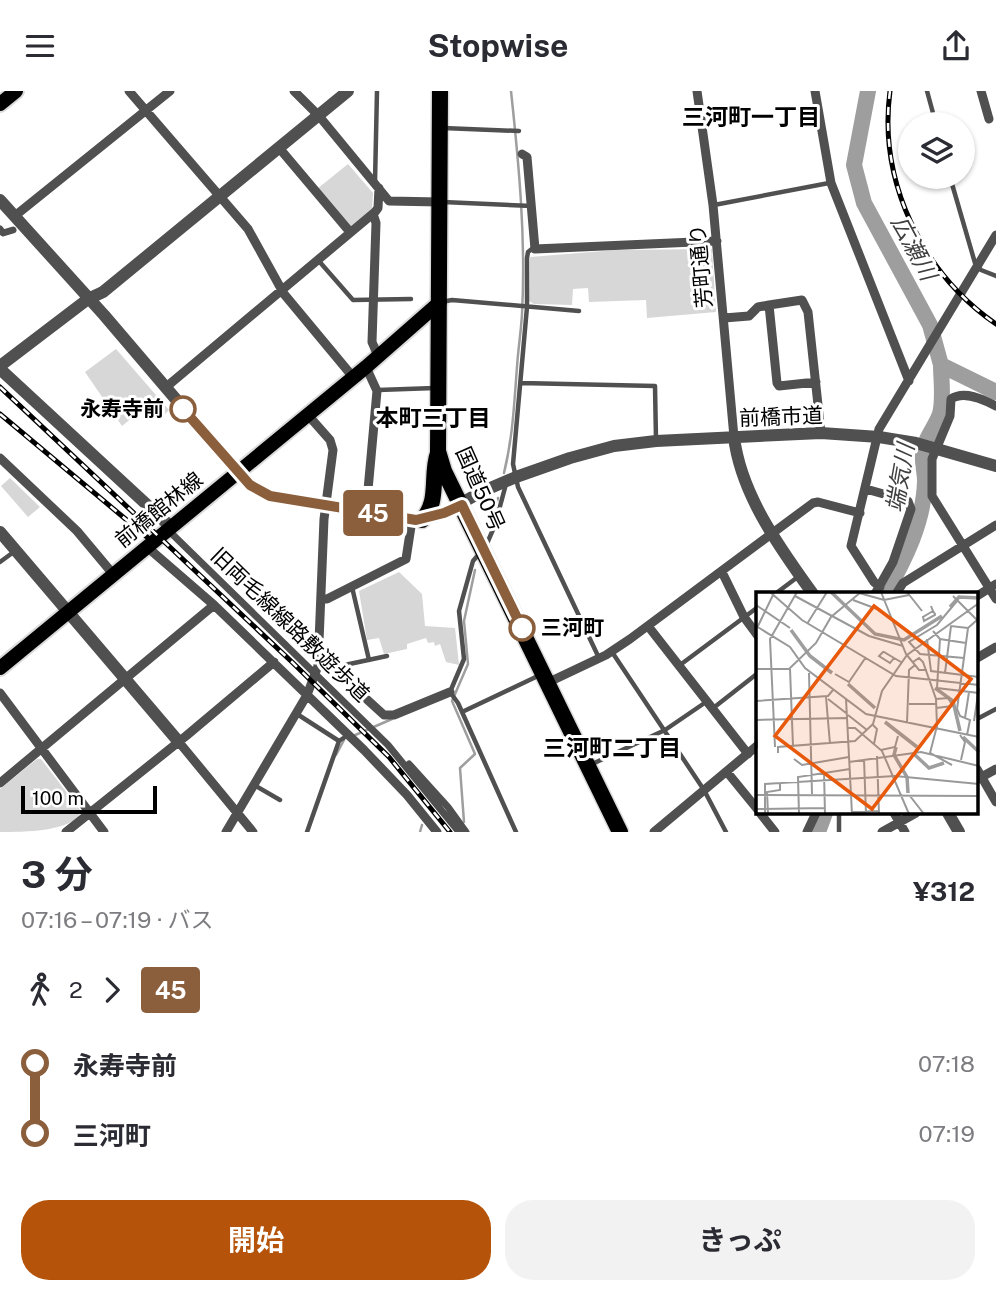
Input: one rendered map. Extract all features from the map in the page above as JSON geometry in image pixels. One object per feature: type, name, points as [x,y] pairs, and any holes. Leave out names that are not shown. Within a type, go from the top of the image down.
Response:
[{"type":"highway","name":"国道50号","points":[[440,91],[438,451],[444,471],[620,832]]},
{"type":"highway","points":[[417,520],[432,505],[433,466],[438,451]]},
{"type":"main road","points":[[0,104],[16,91]]},
{"type":"main road","name":"前橋館林線","points":[[0,668],[366,367],[440,302]]},
{"type":"street","points":[[129,91],[252,235],[282,289],[353,377]]},
{"type":"street","points":[[16,215],[170,91]]},
{"type":"street","points":[[294,91],[319,116],[389,201],[440,202]]},
{"type":"street","points":[[169,528],[0,367],[88,299],[103,292],[348,91]]},
{"type":"street","name":"芳町通り","points":[[697,91],[717,241],[734,437]]},
{"type":"street","points":[[815,91],[831,183],[909,381]]},
{"type":"street","points":[[981,91],[989,119]]},
{"type":"street","points":[[280,149],[350,232]]},
{"type":"street","points":[[522,154],[527,157],[533,206],[534,247],[542,250],[717,241]]},
{"type":"street","points":[[165,388],[373,214],[378,208],[377,185]]},
{"type":"street","points":[[0,200],[16,215],[238,472],[256,489],[270,496],[417,520],[406,559],[352,587],[321,599]]},
{"type":"street","points":[[373,214],[376,223],[372,342],[378,356]]},
{"type":"street","points":[[1,232],[13,230]]},
{"type":"street","points":[[877,591],[874,582],[852,550],[879,429],[996,235]]},
{"type":"street","points":[[724,318],[749,316],[758,307],[802,300],[806,305],[821,433]]},
{"type":"street","points":[[769,305],[777,383],[779,386],[816,382]]},
{"type":"street","points":[[366,367],[377,391],[366,512]]},
{"type":"street","points":[[996,406],[982,399],[957,395],[951,399],[950,416],[932,459],[932,496],[993,586],[996,599]]},
{"type":"street","points":[[226,832],[307,695],[320,660],[325,506],[333,447],[307,414]]},
{"type":"street","name":"前橋市道","points":[[417,520],[462,505],[473,496],[511,479],[570,458],[614,446],[656,441],[821,433],[879,437],[936,447],[996,466]]},
{"type":"street","points":[[734,437],[736,457],[744,481],[773,533],[812,592]]},
{"type":"street","points":[[0,458],[77,531],[113,575]]},
{"type":"street","points":[[866,489],[905,500],[910,504],[904,536],[877,591]]},
{"type":"street","points":[[546,678],[612,651],[816,502],[860,513]]},
{"type":"street","points":[[897,592],[903,583],[996,525]]},
{"type":"street","name":"旧両毛線線路敷遊歩道","points":[[169,528],[419,773],[466,832]]},
{"type":"street","points":[[0,532],[127,679],[253,832]]},
{"type":"street","points":[[147,547],[214,605],[349,735],[386,772],[437,832]]},
{"type":"street","points":[[722,572],[744,617],[756,633]]},
{"type":"street","points":[[978,595],[993,586]]},
{"type":"street","points":[[0,783],[214,605]]},
{"type":"street","points":[[648,626],[748,754]]},
{"type":"street","points":[[978,657],[996,647]]},
{"type":"street","points":[[320,660],[388,716],[450,692]]},
{"type":"street","points":[[66,832],[274,662]]},
{"type":"street","points":[[0,693],[104,832]]},
{"type":"street","name":"旧両毛線線路敷遊歩道","points":[[388,745],[459,832]]},
{"type":"street","points":[[654,832],[756,747]]},
{"type":"street","points":[[996,769],[978,775],[996,802]]},
{"type":"street","points":[[727,772],[756,808]]},
{"type":"street","points":[[761,815],[775,832]]},
{"type":"street","points":[[807,832],[815,815]]},
{"type":"street","points":[[895,815],[905,832]]},
{"type":"street","points":[[882,832],[912,815]]},
{"type":"street","points":[[949,815],[959,832]]},
{"type":"lane","points":[[377,91],[377,185]]},
{"type":"lane","points":[[927,91],[933,112]]},
{"type":"lane","points":[[440,128],[519,131]]},
{"type":"lane","points":[[713,205],[831,183]]},
{"type":"lane","points":[[954,189],[977,267],[996,276]]},
{"type":"lane","points":[[440,202],[533,206]]},
{"type":"lane","points":[[516,832],[462,712],[450,692],[464,659],[460,611],[473,561],[484,549],[511,479],[527,307],[527,258],[528,252],[534,247]]},
{"type":"lane","points":[[318,259],[350,299],[411,299]]},
{"type":"lane","points":[[440,302],[452,300],[579,311]]},
{"type":"lane","points":[[521,383],[656,386],[656,441]]},
{"type":"lane","points":[[377,391],[440,388]]},
{"type":"lane","points":[[511,479],[518,487],[599,658]]},
{"type":"lane","points":[[0,562],[15,550]]},
{"type":"lane","points":[[778,592],[800,576]]},
{"type":"lane","points":[[352,587],[369,660]]},
{"type":"lane","points":[[679,666],[756,608]]},
{"type":"lane","points":[[612,651],[704,790],[726,832]]},
{"type":"lane","points":[[334,670],[340,666],[387,656]]},
{"type":"lane","points":[[588,765],[665,730],[756,674]]},
{"type":"lane","points":[[462,712],[546,678]]},
{"type":"lane","points":[[978,718],[996,709]]},
{"type":"lane","points":[[296,713],[339,741]]},
{"type":"lane","points":[[307,832],[339,741],[349,735]]},
{"type":"lane","points":[[254,785],[280,800]]},
{"type":"shaded area","points":[[348,164],[373,193],[372,210],[353,226],[348,226],[317,189]]},
{"type":"shaded area","points":[[712,249],[716,312],[647,318],[646,300],[589,302],[588,288],[573,289],[572,305],[534,304],[529,301],[530,257],[616,250]]},
{"type":"shaded area","points":[[116,349],[169,410],[163,416],[152,402],[122,426],[85,372]]},
{"type":"shaded area","points":[[10,478],[40,507],[28,517],[1,486]]},
{"type":"shaded area","points":[[399,572],[422,594],[425,626],[455,628],[459,665],[446,662],[440,644],[435,646],[434,642],[428,643],[426,638],[407,644],[407,649],[384,654],[379,638],[367,640],[359,591]]},
{"type":"shaded area","points":[[37,759],[41,759],[81,811],[69,823],[58,827],[0,832],[0,789]]},
{"type":"waterway","points":[[504,473],[513,420],[523,286],[521,202],[511,91]]},
{"type":"waterway","name":"広瀬川","points":[[868,91],[854,165],[864,203],[930,325],[941,365],[996,392]]},
{"type":"waterway","name":"端気川","points":[[886,592],[900,568],[921,511],[925,481],[924,449],[941,408],[941,365]]},
{"type":"waterway","points":[[489,529],[498,498]]},
{"type":"waterway","points":[[464,822],[460,768],[475,754],[452,701],[468,664],[464,621],[475,570]]},
{"type":"waterway","points":[[353,736],[392,719]]},
{"type":"waterway","points":[[336,755],[344,740]]},
{"type":"waterway","name":"端気川","points":[[818,832],[824,815]]},
{"type":"waterway","points":[[420,832],[422,825]]},
{"type":"railway","points":[[890,91],[888,125],[891,158],[899,191],[911,222],[927,252],[947,279],[970,303],[996,324]]},
{"type":"railway","points":[[0,387],[389,757],[450,832]]},
{"type":"railway","points":[[0,414],[147,537]]},
{"type":"bus line","name":"45","points":[[183,409],[250,485],[270,496],[416,520],[462,505],[522,628]]},
{"type":"place","name":"永寿寺前","points":[[183,409]]},
{"type":"place","name":"三河町","points":[[522,628]]},
{"type":"district","name":"三河町一丁目","points":[[751,117]]},
{"type":"district","name":"本町三丁目","points":[[433,418]]},
{"type":"district","name":"三河町二丁目","points":[[612,748]]}]
